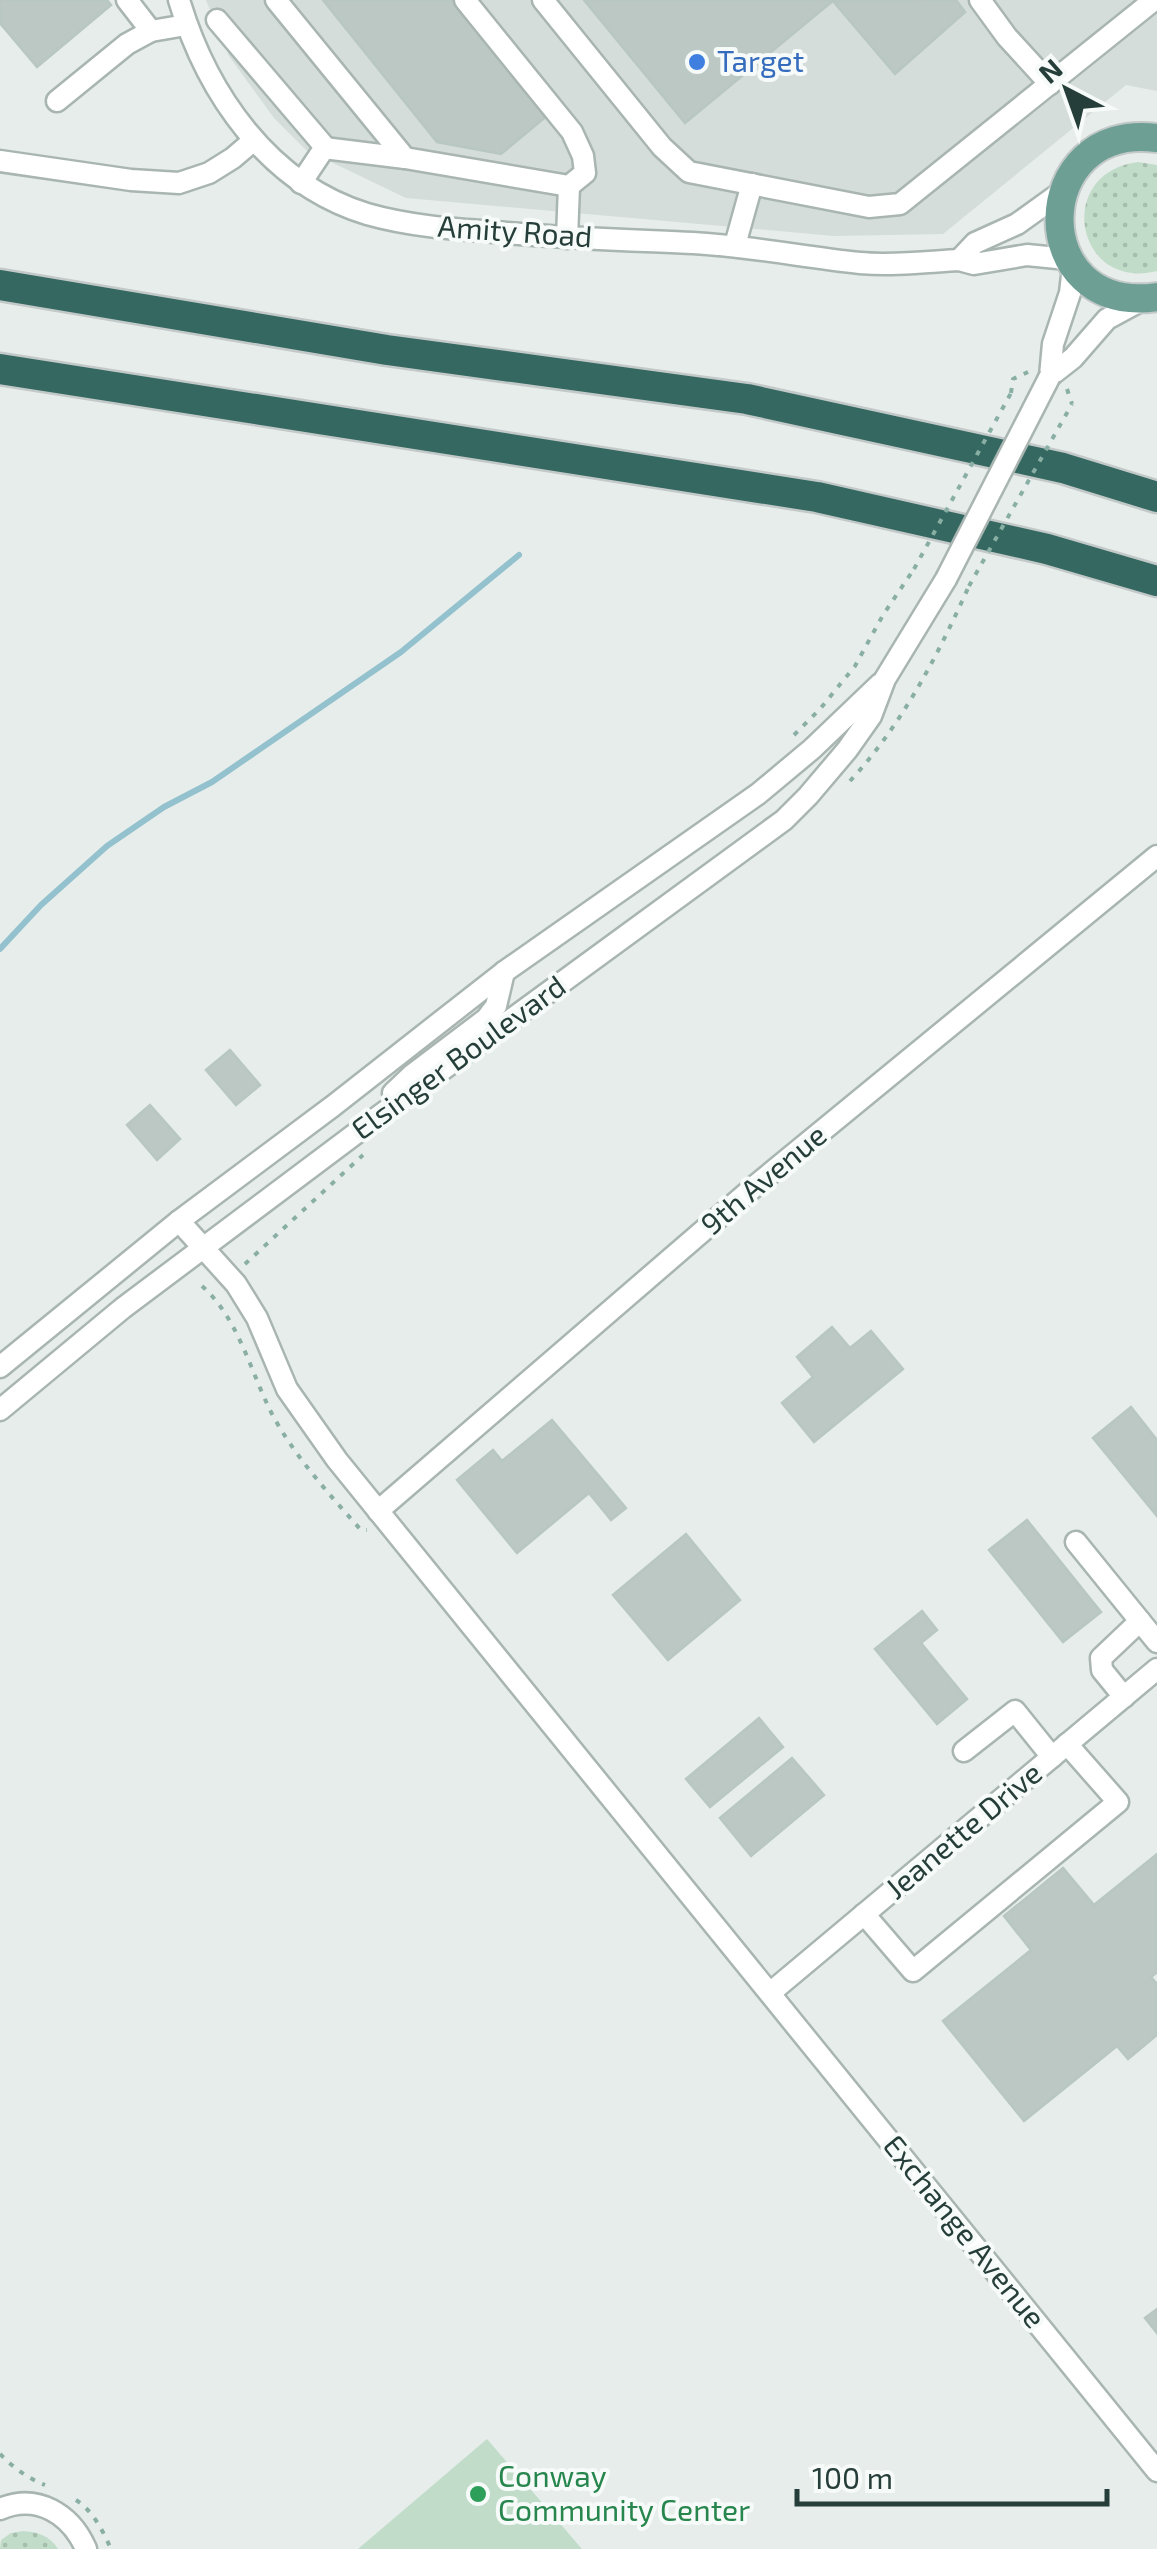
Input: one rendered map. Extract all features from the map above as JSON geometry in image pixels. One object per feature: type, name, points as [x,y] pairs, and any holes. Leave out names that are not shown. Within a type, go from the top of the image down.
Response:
[{"type":"highway","points":[[0,285],[387,350],[747,399],[1063,468],[1157,497]]},
{"type":"highway","points":[[0,368],[816,498],[1047,549],[1157,581]]},
{"type":"main road","points":[[1150,298],[1114,295],[1070,263],[1059,222],[1063,191],[1085,159],[1102,146],[1151,132]]},
{"type":"street","points":[[126,0],[151,30]]},
{"type":"street","name":"Amity Road","points":[[179,0],[200,58],[225,104],[254,140],[302,183],[366,213],[412,224],[566,238],[735,246],[865,263],[959,260],[974,264],[1026,255],[1070,263]]},
{"type":"street","points":[[276,0],[405,158]]},
{"type":"street","points":[[465,0],[572,132],[583,156],[584,172],[569,186],[566,238]]},
{"type":"street","points":[[544,0],[662,146],[689,172],[869,207],[900,204],[1154,0]]},
{"type":"street","points":[[980,0],[1050,84]]},
{"type":"street","points":[[217,20],[324,148],[569,186]]},
{"type":"street","points":[[58,102],[127,44],[151,30],[186,25]]},
{"type":"street","points":[[0,161],[179,183],[209,174],[254,140]]},
{"type":"street","points":[[302,183],[324,148]]},
{"type":"street","points":[[735,246],[752,184]]},
{"type":"street","points":[[959,260],[975,243],[1017,224],[1063,191]]},
{"type":"street","name":"Elsinger Boulevard","points":[[0,1410],[122,1308],[784,820],[808,796],[871,716],[885,679],[946,578],[1050,376],[1053,344],[1070,293],[1070,263]]},
{"type":"street","name":"Elsinger Boulevard","points":[[1050,376],[1073,358],[1107,319],[1150,298]]},
{"type":"street","name":"Elsinger Boulevard","points":[[0,1367],[179,1222],[504,972],[758,794],[885,679]]},
{"type":"street","name":"9th Avenue","points":[[378,1511],[755,1186],[1157,856]]},
{"type":"street","points":[[374,1119],[402,1084],[486,1019],[496,1006],[504,972]]},
{"type":"street","points":[[179,1222],[246,1298],[287,1389],[337,1460],[770,1993]]},
{"type":"street","points":[[1076,1542],[1157,1642]]},
{"type":"street","points":[[1124,1697],[1102,1670],[1100,1658],[1140,1621]]},
{"type":"street","name":"Jeanette Drive","points":[[770,1993],[1157,1669]]},
{"type":"street","points":[[864,1914],[913,1971],[1118,1802],[1015,1711],[964,1751]]},
{"type":"street","name":"Exchange Avenue","points":[[770,1993],[1157,2471]]},
{"type":"street","points":[[0,2487],[8,2507],[29,2503],[66,2518],[86,2549]]},
{"type":"path","points":[[786,743],[855,666],[914,570],[1014,380]]},
{"type":"path","points":[[970,586],[1072,404]]},
{"type":"path","points":[[246,1262],[334,1182]]},
{"type":"shaded area","points":[[206,0],[1157,0],[1157,91],[1126,85],[943,234],[834,236],[406,198],[306,150],[274,118],[229,56]]},
{"type":"green space","points":[[1138,162],[1157,165],[1157,271],[1129,273],[1108,264],[1093,249],[1085,228],[1085,207],[1094,187],[1111,171]]},
{"type":"green space","name":"Conway Community Center","points":[[487,2439],[582,2549],[358,2549]]},
{"type":"green space","points":[[23,2531],[43,2536],[58,2549],[0,2549],[1,2540]]},
{"type":"building","points":[[0,0],[107,0],[111,5],[37,67],[0,23]]},
{"type":"building","points":[[323,0],[456,0],[549,114],[501,154],[437,142]]},
{"type":"building","name":"Target","points":[[584,0],[834,0],[685,123]]},
{"type":"building","points":[[956,0],[965,12],[895,74],[833,1]]},
{"type":"building","points":[[230,1050],[260,1085],[236,1105],[206,1070]]},
{"type":"building","points":[[150,1105],[180,1139],[157,1160],[127,1125]]},
{"type":"building","points":[[832,1327],[850,1348],[871,1331],[903,1369],[814,1442],[782,1403],[813,1377],[797,1357]]},
{"type":"building","points":[[1131,1407],[1157,1440],[1157,1516],[1093,1438]]},
{"type":"building","points":[[552,1420],[626,1508],[611,1520],[589,1493],[517,1553],[457,1480],[493,1450],[502,1461]]},
{"type":"building","points":[[1027,1520],[1101,1612],[1063,1642],[989,1550]]},
{"type":"building","points":[[686,1534],[740,1600],[668,1660],[613,1595]]},
{"type":"building","points":[[922,1611],[937,1630],[921,1643],[967,1699],[937,1724],[875,1649]]},
{"type":"building","points":[[759,1718],[783,1747],[710,1807],[686,1779]]},
{"type":"building","points":[[792,1758],[824,1795],[751,1856],[720,1818]]},
{"type":"building","points":[[1157,1854],[1157,1972],[1151,1977],[1157,1984],[1157,2035],[1128,2059],[1117,2046],[1024,2121],[943,2021],[1031,1950],[1004,1916],[1063,1868],[1094,1905]]},
{"type":"building","points":[[1157,2309],[1157,2333],[1145,2318]]},
{"type":"waterway","points":[[0,949],[41,905],[107,846],[164,807],[212,782],[401,652],[519,555]]},
{"type":"place","name":"Target","points":[[697,62]]},
{"type":"place","name":"Conway Community Center","points":[[478,2494]]}]
